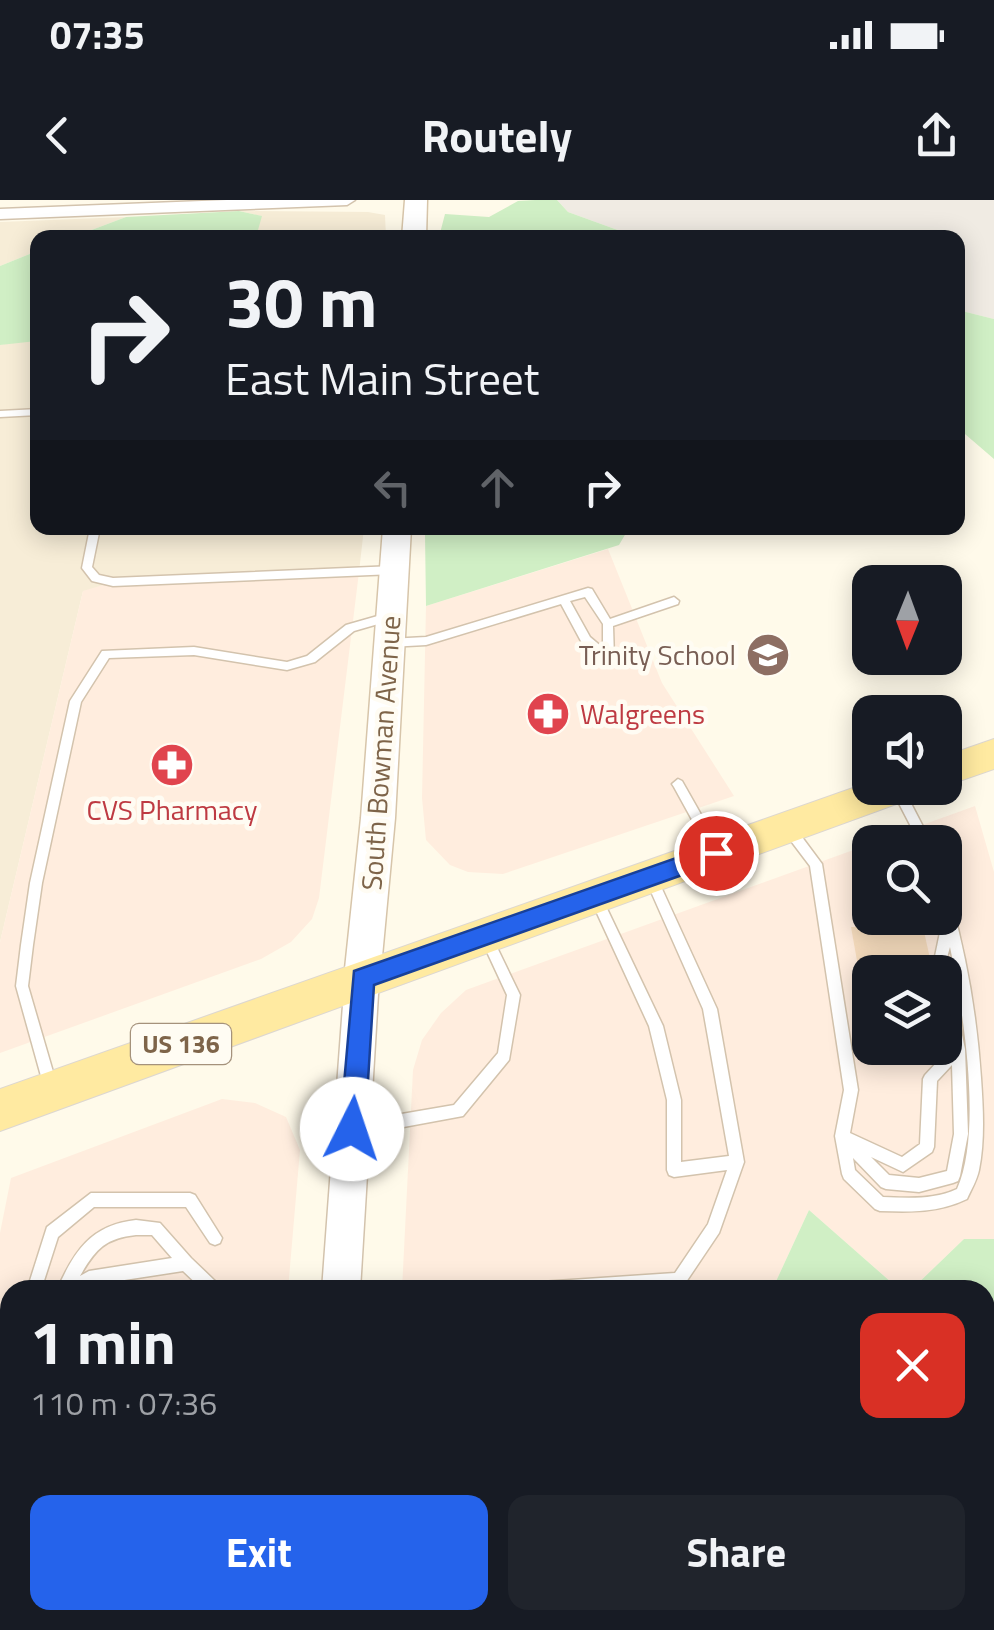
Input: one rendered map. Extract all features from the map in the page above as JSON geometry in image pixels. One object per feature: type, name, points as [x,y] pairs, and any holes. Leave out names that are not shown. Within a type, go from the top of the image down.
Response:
[{"type":"main road","points":[[414,230],[416,200]]},
{"type":"main road","name":"South Bowman Avenue","points":[[362,978],[396,535]]},
{"type":"main road","points":[[962,765],[994,754]]},
{"type":"main road","name":"US 136","points":[[0,1110],[852,804]]},
{"type":"street","points":[[0,214],[347,200]]},
{"type":"street","points":[[342,1280],[362,978]]},
{"type":"lane","points":[[0,414],[30,412]]},
{"type":"lane","points":[[94,535],[88,568],[96,578],[113,582],[394,570]]},
{"type":"lane","points":[[52,1092],[22,986],[36,884],[76,701],[106,654],[194,651],[287,666],[310,659],[350,628],[390,630],[426,640],[564,599],[588,592],[608,624],[609,658],[586,640],[564,599]]},
{"type":"lane","points":[[608,624],[674,602]]},
{"type":"lane","points":[[678,784],[716,853]]},
{"type":"lane","points":[[788,827],[816,864],[851,1090],[842,1136],[849,1174],[880,1204],[934,1206],[965,1192],[984,1170],[992,1097],[955,935]]},
{"type":"lane","points":[[650,876],[710,1009],[738,1162],[714,1228],[679,1280]]},
{"type":"lane","points":[[596,896],[656,1026],[674,1100],[674,1170],[738,1162]]},
{"type":"lane","points":[[352,1129],[458,1111],[504,1056],[514,995],[484,934]]},
{"type":"lane","points":[[842,1136],[903,1165],[927,1147],[930,1079],[943,1065]]},
{"type":"lane","points":[[842,1136],[886,1182],[918,1185],[954,1176],[961,1134],[959,1065]]},
{"type":"lane","points":[[37,1280],[52,1232],[91,1200],[190,1200],[215,1238]]},
{"type":"lane","points":[[69,1280],[87,1247],[122,1226],[154,1228],[203,1280]]},
{"type":"lane","points":[[86,1280],[186,1264]]},
{"type":"shaded area","points":[[557,200],[994,200],[994,319],[965,312],[965,230],[618,230],[568,212]]},
{"type":"shaded area","points":[[239,211],[368,212],[385,215],[386,230],[258,230],[261,216]]},
{"type":"shaded area","points":[[126,217],[92,230],[30,230],[30,254],[0,266],[0,222]]},
{"type":"shaded area","points":[[30,339],[30,535],[363,535],[359,572],[83,591],[0,942],[0,345]]},
{"type":"shaded area","points":[[608,549],[662,683],[734,796],[503,874],[468,872],[450,865],[426,840],[422,798],[426,606]]},
{"type":"shaded area","points":[[359,572],[319,898],[312,919],[291,942],[261,959],[0,1053],[0,942],[83,591],[113,582]]},
{"type":"shaded area","points":[[975,806],[994,872],[994,1239],[964,1239],[921,1280],[889,1280],[809,1210],[777,1280],[402,1280],[413,1070],[422,1040],[441,1013],[466,990],[852,851],[852,935],[962,935],[962,825],[922,825]]},
{"type":"shaded area","points":[[222,1099],[255,1103],[286,1117],[300,1150],[289,1280],[0,1280],[0,1233],[11,1178]]},
{"type":"green space","points":[[557,200],[568,212],[618,230],[441,230],[445,214],[489,217],[518,201]]},
{"type":"green space","points":[[239,211],[262,216],[258,230],[92,230],[126,217]]},
{"type":"green space","points":[[30,254],[30,342],[0,345],[0,266]]},
{"type":"green space","points":[[965,312],[994,319],[994,459],[965,434]]},
{"type":"green space","points":[[425,535],[625,535],[619,545],[426,606]]},
{"type":"green space","points":[[809,1210],[889,1280],[777,1280]]},
{"type":"green space","points":[[964,1239],[994,1239],[994,1280],[921,1280]]},
{"type":"building","points":[[852,935],[925,935],[929,955],[856,955]]},
{"type":"place","name":"Trinity School","points":[[768,655]]},
{"type":"place","name":"Walgreens","points":[[548,714]]},
{"type":"place","name":"CVS Pharmacy","points":[[172,765]]},
{"type":"route","points":[[352,1129],[362,978],[716,853]]}]
